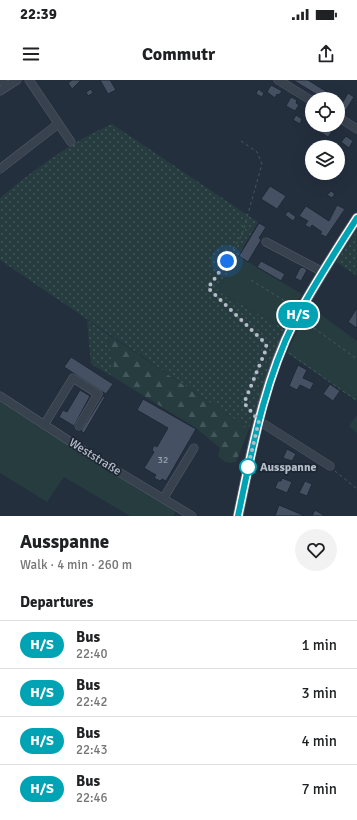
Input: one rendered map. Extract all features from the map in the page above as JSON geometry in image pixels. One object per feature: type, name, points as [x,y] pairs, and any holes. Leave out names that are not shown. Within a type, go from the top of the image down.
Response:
[{"type":"main road","points":[[238,516],[259,421],[269,384],[282,348],[323,272],[357,218]]},
{"type":"street","points":[[3,86],[17,80]]},
{"type":"street","points":[[30,80],[71,142]]},
{"type":"street","points":[[278,80],[305,97]]},
{"type":"street","points":[[345,121],[357,129]]},
{"type":"street","points":[[0,169],[58,124]]},
{"type":"street","points":[[266,242],[323,272]]},
{"type":"street","points":[[44,425],[73,378],[98,394],[79,426]]},
{"type":"street","name":"Weststraße","points":[[0,396],[44,425],[192,516]]},
{"type":"street","points":[[259,421],[330,466]]},
{"type":"street","points":[[163,499],[194,448]]},
{"type":"path","points":[[241,141],[257,152],[262,164],[242,236],[208,288],[262,340],[267,347],[244,403],[259,421]]},
{"type":"path","points":[[251,280],[299,314],[357,359]]},
{"type":"path","points":[[282,348],[357,400]]},
{"type":"path","points":[[330,466],[357,489]]},
{"type":"green space","points":[[112,124],[258,222],[218,291],[285,329],[249,429],[0,260],[0,198],[68,147]]},
{"type":"green space","points":[[357,230],[357,276],[336,262]]},
{"type":"green space","points":[[238,256],[302,294],[292,310],[285,329],[218,291]]},
{"type":"green space","points":[[309,306],[357,341],[357,401],[287,353]]},
{"type":"green space","points":[[87,320],[106,333],[114,365],[110,375],[91,364]]},
{"type":"green space","points":[[106,333],[249,429],[236,462],[228,463],[222,460],[218,456],[220,448],[196,428],[110,375],[114,365]]},
{"type":"green space","points":[[0,392],[178,507],[173,516],[130,516],[64,477],[47,502],[0,473]]},
{"type":"green space","points":[[357,415],[357,433],[349,426]]},
{"type":"building","points":[[72,80],[81,80],[72,89],[68,83]]},
{"type":"building","points":[[100,80],[110,80],[116,90],[108,94]]},
{"type":"building","points":[[293,80],[308,80],[327,92],[313,92]]},
{"type":"building","points":[[271,85],[282,91],[279,95],[277,94],[275,98],[267,92]]},
{"type":"building","points":[[91,89],[93,93],[88,96],[86,92]]},
{"type":"building","points":[[258,89],[264,93],[262,97],[256,94]]},
{"type":"building","points":[[348,93],[354,97],[345,111],[345,98]]},
{"type":"building","points":[[291,97],[297,100],[296,103],[299,105],[295,111],[286,106]]},
{"type":"building","points":[[296,115],[302,119],[300,124],[293,120]]},
{"type":"building","points":[[320,132],[332,132],[328,137]]},
{"type":"building","points":[[346,136],[353,141],[349,148],[345,145],[345,140],[343,140]]},
{"type":"building","points":[[270,186],[286,196],[277,209],[261,199]]},
{"type":"building","points":[[331,191],[335,194],[332,198],[327,195]]},
{"type":"building","points":[[337,205],[345,209],[326,237],[320,234],[322,232],[312,225],[310,228],[305,225],[308,221],[299,216],[306,206],[329,221]]},
{"type":"building","points":[[288,211],[296,217],[293,221],[285,215]]},
{"type":"building","points":[[259,223],[266,227],[259,238],[261,240],[248,262],[239,256]]},
{"type":"building","points":[[261,261],[285,274],[281,281],[257,267]]},
{"type":"building","points":[[303,267],[307,270],[301,281],[295,278],[300,268]]},
{"type":"building","points":[[357,308],[357,328],[348,322]]},
{"type":"building","points":[[71,357],[113,384],[106,394],[64,367]]},
{"type":"building","points":[[298,365],[307,370],[303,378],[314,383],[310,390],[300,385],[297,390],[289,386]]},
{"type":"building","points":[[330,384],[340,391],[333,401],[323,394]]},
{"type":"building","points":[[80,390],[90,396],[74,426],[59,417],[63,410],[67,412]]},
{"type":"building","points":[[103,396],[105,397],[84,433],[81,431]]},
{"type":"building","points":[[143,399],[196,429],[166,481],[162,479],[160,481],[154,478],[156,475],[144,468],[154,452],[152,450],[154,445],[157,447],[168,428],[137,410]]},
{"type":"building","points":[[287,449],[296,454],[292,461],[283,458]]},
{"type":"building","points":[[282,478],[292,482],[287,493],[275,488],[278,481],[281,481]]},
{"type":"building","points":[[305,481],[312,484],[307,496],[299,493]]},
{"type":"building","points":[[279,505],[305,516],[275,516]]},
{"type":"building","points":[[315,510],[325,516],[312,516]]},
{"type":"bus line","name":"H/S","points":[[238,516],[259,421],[269,384],[280,354],[294,322],[314,286],[357,218]]},
{"type":"place","name":"Ausspanne","points":[[248,467]]},
{"type":"route","points":[[227,261],[208,288],[262,340],[267,347],[244,403],[259,421],[248,467]]}]
